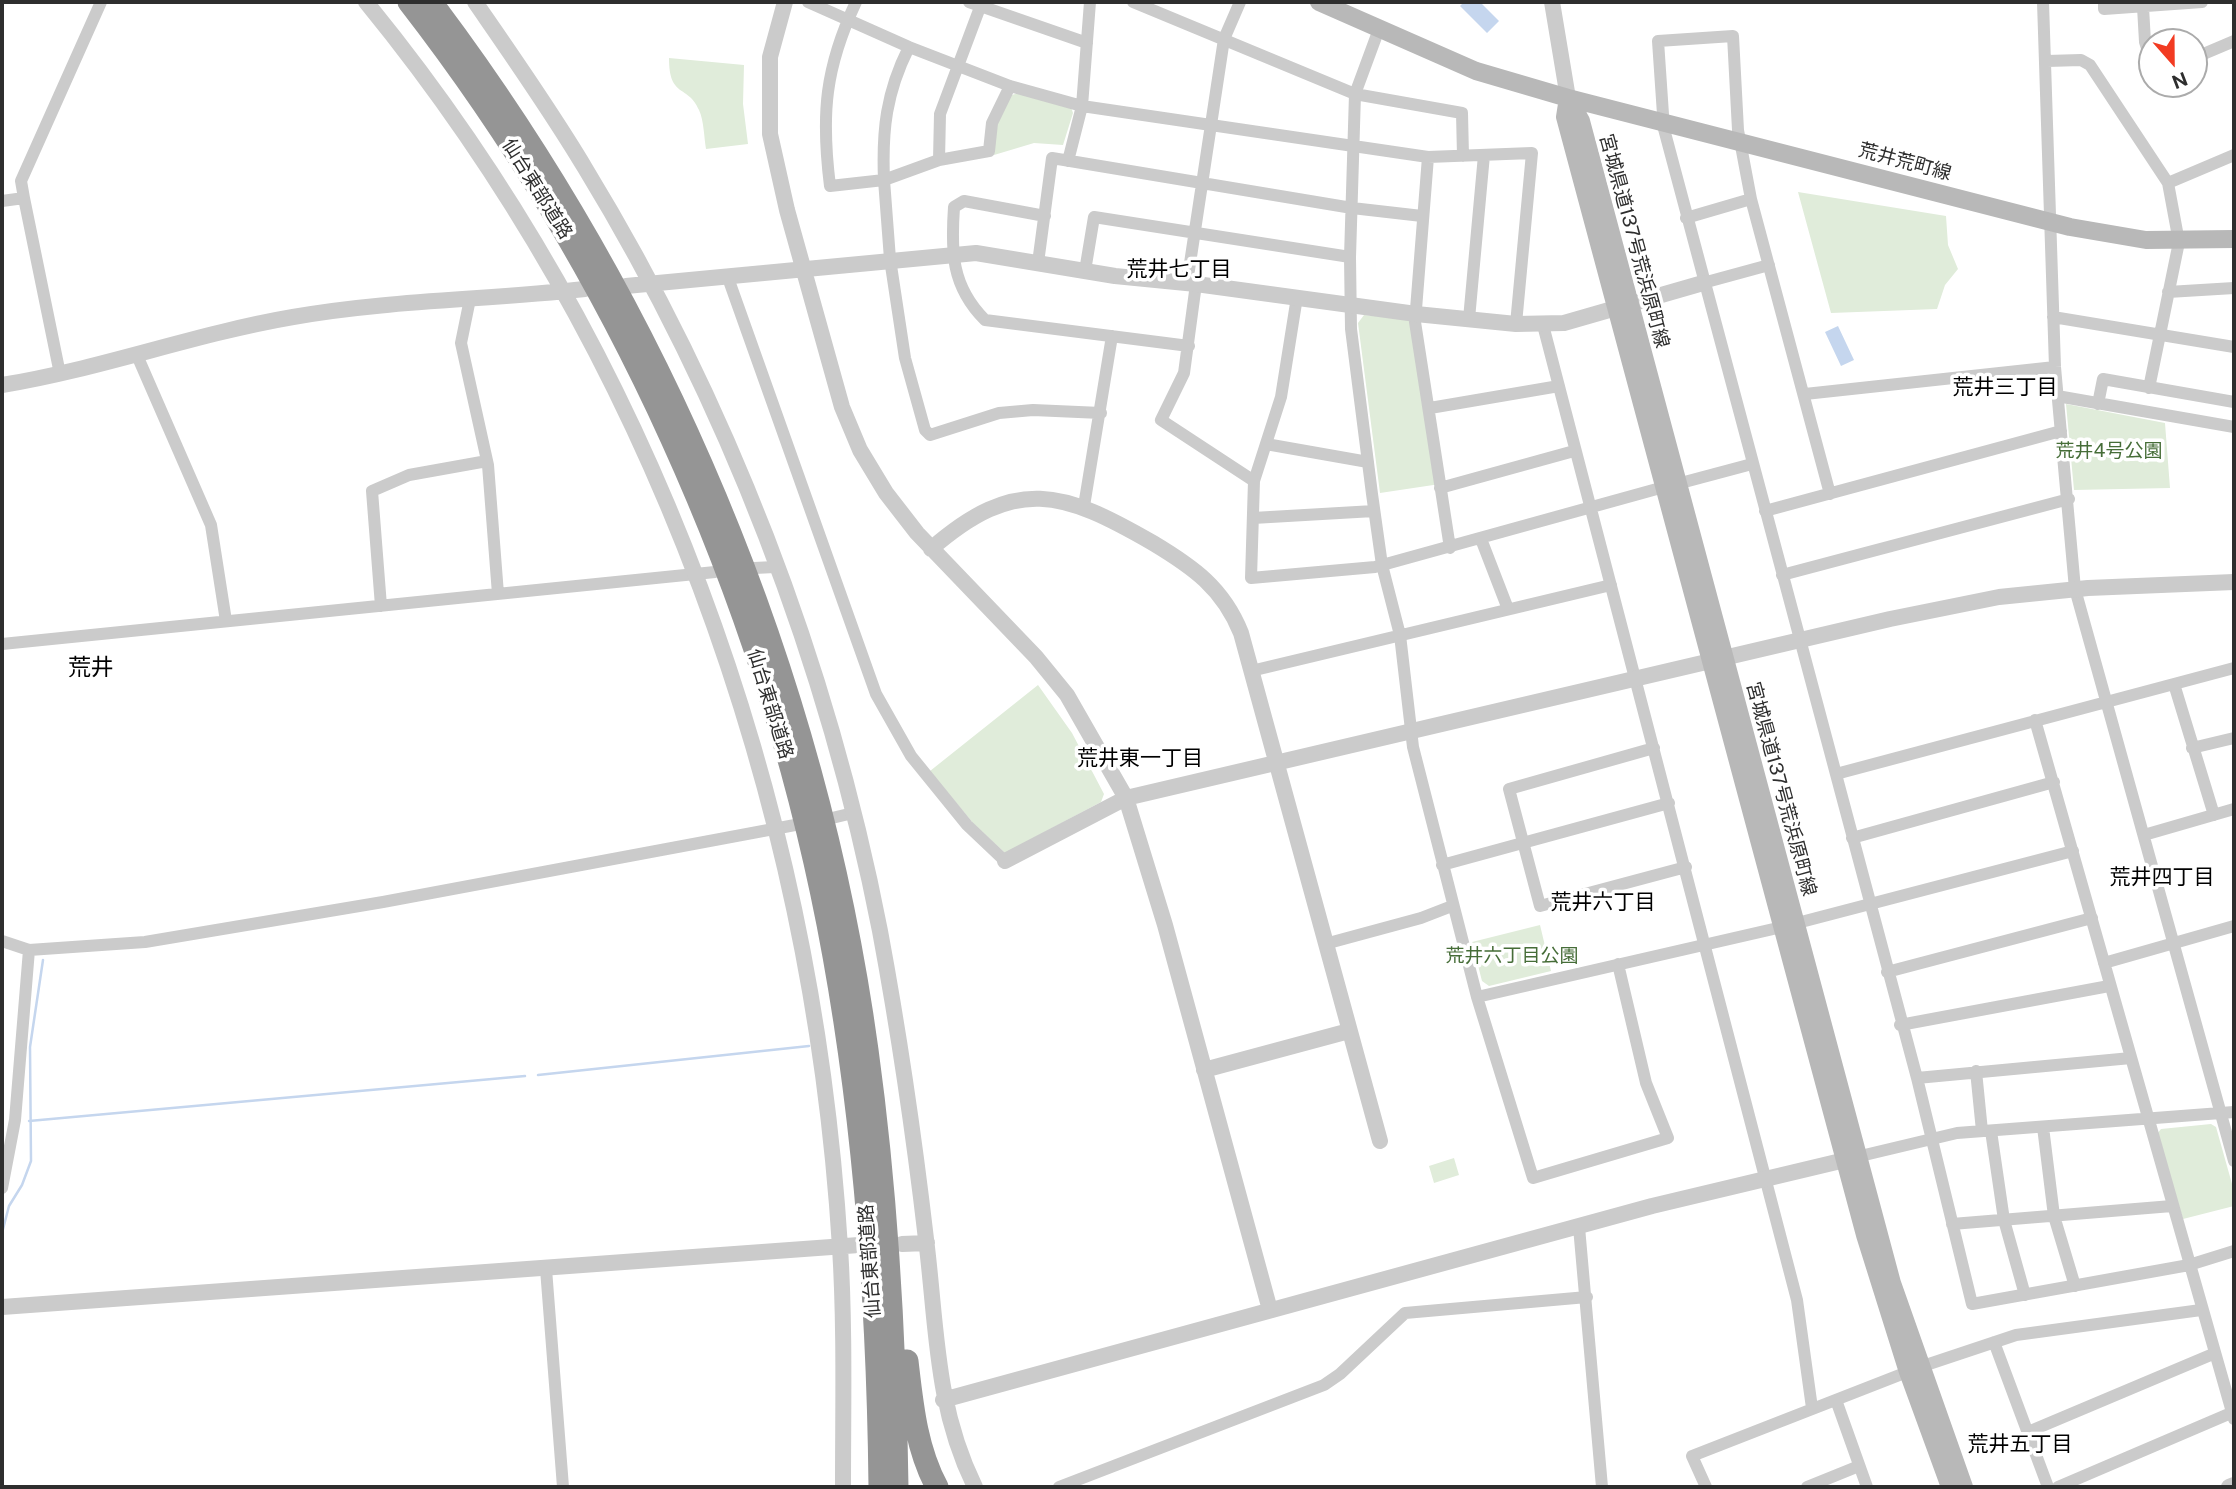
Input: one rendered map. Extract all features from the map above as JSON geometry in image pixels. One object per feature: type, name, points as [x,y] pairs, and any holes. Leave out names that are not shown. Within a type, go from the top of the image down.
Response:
[{"type":"highway","name":"仙台東部道路","points":[[409,2],[492,117],[592,280],[676,452],[708,525],[759,665],[813,859],[839,987],[865,1184],[880,1487]]},
{"type":"highway","name":"仙台東部道路","points":[[430,2],[514,119],[607,272],[664,382],[724,518],[776,659],[827,842],[856,982],[875,1115],[890,1290],[897,1487]]},
{"type":"highway","points":[[875,1115],[895,1236],[914,1418],[925,1460],[937,1487]]},
{"type":"highway","points":[[874,1487],[879,1425]]},
{"type":"main road","points":[[1319,2],[1476,71],[1568,98]]},
{"type":"main road","name":"荒井荒町線","points":[[1568,98],[2052,223],[2113,236],[2179,242],[2234,239]]},
{"type":"main road","name":"宮城県道137号荒浜原町線","points":[[1568,98],[1581,121],[1622,305],[1851,1159],[1892,1283],[1914,1369],[1950,1487]]},
{"type":"main road","name":"宮城県道137号荒浜原町線","points":[[1914,1369],[1964,1487]]},
{"type":"street","points":[[60,374],[21,181],[101,2]]},
{"type":"street","points":[[366,2],[470,141],[564,292],[629,419],[697,573],[734,680],[776,829],[812,1005],[840,1246],[843,1487]]},
{"type":"street","points":[[475,2],[586,169],[650,283],[719,425],[775,567],[831,731],[853,813],[882,945],[927,1242],[943,1400],[957,1451],[975,1487]]},
{"type":"street","points":[[785,2],[770,57],[770,134],[804,269],[852,433],[886,493],[931,549],[1036,657],[1067,695],[1126,798],[1166,925],[1270,1310]]},
{"type":"street","points":[[808,2],[908,47],[1010,86],[1082,106],[1428,157],[1532,153],[1516,324]]},
{"type":"street","points":[[856,2],[834,61],[824,113],[830,186],[884,180],[939,160],[989,151],[992,123],[1010,86]]},
{"type":"street","points":[[1068,161],[1082,106],[1090,2]]},
{"type":"street","points":[[1133,2],[1355,94],[1462,113],[1463,156]]},
{"type":"street","points":[[1240,2],[1224,39],[1209,125],[1194,233],[1189,346],[1184,373],[1161,420],[1254,481]]},
{"type":"street","points":[[1552,2],[1568,98]]},
{"type":"street","points":[[2043,2],[2055,367],[2075,589],[2175,942],[2228,1113],[2234,1161]]},
{"type":"street","points":[[2104,2],[2104,9],[2202,2]]},
{"type":"street","points":[[939,160],[940,114],[977,3],[1087,43]]},
{"type":"street","points":[[2143,7],[2144,28]]},
{"type":"street","points":[[1379,29],[1355,94],[1350,257],[1351,329],[1374,512],[1382,565],[1400,635],[1411,732],[1442,864],[1477,996],[1532,1178],[1668,1138],[1646,1083],[1618,964]]},
{"type":"street","points":[[1830,494],[1751,199],[1741,141],[1733,36],[1658,41],[1664,129],[1686,218],[1836,774],[1900,1025],[1917,1078],[1972,1304],[2189,1265],[2234,1251]]},
{"type":"street","points":[[2208,52],[2234,41]]},
{"type":"street","points":[[908,47],[898,69],[882,131],[884,180],[890,259],[905,358],[925,430],[930,435],[999,414],[1033,410],[1101,413]]},
{"type":"street","points":[[2047,61],[2081,60],[2090,65],[2168,183],[2179,242],[2149,388]]},
{"type":"street","points":[[1469,319],[1484,155]]},
{"type":"street","points":[[2168,183],[2234,155]]},
{"type":"street","points":[[1428,157],[1416,314],[1450,548]]},
{"type":"street","points":[[1038,263],[1052,158],[1352,208],[1422,216]]},
{"type":"street","points":[[2,201],[23,198]]},
{"type":"street","points":[[1686,218],[1751,199]]},
{"type":"street","points":[[1045,216],[964,201],[954,206],[951,254],[953,268],[976,311],[985,320],[1189,346]]},
{"type":"street","points":[[1085,271],[1094,217],[1350,257]]},
{"type":"street","points":[[626,286],[976,253],[1085,271],[1351,306],[1543,325],[1564,323],[1769,265]]},
{"type":"street","points":[[727,275],[876,695],[911,756],[967,825],[1006,861],[1126,798],[1718,661],[1800,639],[1999,597],[2075,589],[2234,582]]},
{"type":"street","points":[[2168,292],[2234,288]]},
{"type":"street","points":[[2,386],[60,374],[214,332],[295,316],[585,289]]},
{"type":"street","points":[[1297,297],[1281,397],[1254,481],[1251,578],[1382,565],[1752,464]]},
{"type":"street","points":[[470,299],[461,343],[487,461],[498,594]]},
{"type":"street","points":[[2053,317],[2234,347]]},
{"type":"street","points":[[1543,325],[1574,451],[1707,944],[1797,1300],[1812,1408]]},
{"type":"street","points":[[1084,506],[1112,336]]},
{"type":"street","points":[[136,353],[211,525],[226,621]]},
{"type":"street","points":[[1805,394],[2055,367]]},
{"type":"street","points":[[2098,404],[2103,379],[2234,402]]},
{"type":"street","points":[[1430,408],[1559,386]]},
{"type":"street","points":[[2057,396],[2234,428]]},
{"type":"street","points":[[1765,511],[2061,431]]},
{"type":"street","points":[[1266,444],[1368,462]]},
{"type":"street","points":[[1440,488],[1574,451]]},
{"type":"street","points":[[381,606],[372,491],[409,475],[487,461]]},
{"type":"street","points":[[931,549],[971,518],[1003,503],[1048,499],[1084,506],[1173,555],[1208,579],[1234,615],[1380,1141]]},
{"type":"street","points":[[1782,575],[2069,499]]},
{"type":"street","points":[[1253,518],[1374,512]]},
{"type":"street","points":[[1480,539],[1508,609]]},
{"type":"street","points":[[754,568],[775,567]]},
{"type":"street","points":[[2,644],[715,572]]},
{"type":"street","points":[[1251,671],[1611,585]]},
{"type":"street","points":[[1836,774],[2234,668]]},
{"type":"street","points":[[2174,684],[2214,815]]},
{"type":"street","points":[[2035,720],[2109,986],[2150,1119],[2213,1354],[2233,1416],[2058,1487]]},
{"type":"street","points":[[2192,748],[2234,738]]},
{"type":"street","points":[[1654,748],[1509,789],[1523,843],[1540,906],[1686,867]]},
{"type":"street","points":[[1852,838],[2054,782]]},
{"type":"street","points":[[1442,864],[1669,803]]},
{"type":"street","points":[[2144,835],[2234,809]]},
{"type":"street","points":[[832,818],[853,813]]},
{"type":"street","points":[[2,942],[29,950],[145,942],[383,902],[795,825]]},
{"type":"street","points":[[1477,996],[1788,926],[2073,851]]},
{"type":"street","points":[[1325,944],[1421,918],[1452,906]]},
{"type":"street","points":[[1887,972],[2092,918]]},
{"type":"street","points":[[2104,963],[2234,926]]},
{"type":"street","points":[[2,1188],[15,1120],[29,950]]},
{"type":"street","points":[[1900,1025],[2109,986]]},
{"type":"street","points":[[1204,1070],[1349,1031]]},
{"type":"street","points":[[1917,1078],[2131,1058]]},
{"type":"street","points":[[1976,1071],[2004,1220],[2025,1295]]},
{"type":"street","points":[[943,1400],[1579,1227],[1931,1138],[1987,1131],[2228,1113]]},
{"type":"street","points":[[2043,1127],[2054,1216],[2075,1286]]},
{"type":"street","points":[[1951,1224],[2172,1206]]},
{"type":"street","points":[[1579,1227],[1601,1487]]},
{"type":"street","points":[[902,1244],[927,1242]]},
{"type":"street","points":[[2,1307],[859,1245]]},
{"type":"street","points":[[546,1269],[563,1487]]},
{"type":"street","points":[[1059,1487],[1324,1385],[1340,1374],[1405,1313],[1587,1297]]},
{"type":"street","points":[[1706,1487],[1692,1456],[1914,1369],[2016,1335],[2201,1310]]},
{"type":"street","points":[[1994,1342],[2049,1487]]},
{"type":"street","points":[[2028,1432],[2213,1354]]},
{"type":"street","points":[[1836,1400],[1867,1487]]},
{"type":"street","points":[[1807,1487],[1859,1466]]},
{"type":"street","points":[[2229,1487],[2234,1485]]},
{"type":"green space","points":[[669,58],[744,65],[743,104],[748,144],[706,149],[699,110],[695,102],[672,80]]},
{"type":"green space","points":[[1018,93],[1071,107],[1073,113],[1063,145],[1034,143],[994,155],[996,127],[1009,96]]},
{"type":"green space","points":[[1798,192],[1946,216],[1948,245],[1958,269],[1945,285],[1937,309],[1831,313]]},
{"type":"green space","points":[[1364,315],[1409,319],[1440,484],[1380,493],[1358,323]]},
{"type":"green space","name":"荒井4号公園","points":[[2066,404],[2165,423],[2170,488],[2074,490]]},
{"type":"green space","points":[[1038,685],[1072,733],[1104,794],[1101,802],[1005,853],[973,823],[930,771]]},
{"type":"green space","name":"荒井六丁目公園","points":[[1540,925],[1551,971],[1489,986],[1482,981],[1472,942]]},
{"type":"green space","points":[[2211,1124],[2216,1127],[2234,1191],[2234,1206],[2183,1219],[2157,1134],[2161,1129]]},
{"type":"green space","points":[[1454,1158],[1459,1175],[1434,1183],[1429,1166]]},
{"type":"water","points":[[1464,2],[1480,2],[1499,21],[1487,33],[1460,6]]},
{"type":"water","points":[[1838,326],[1854,360],[1841,366],[1825,332]]},
{"type":"waterway","points":[[2,1233],[9,1206],[22,1185],[31,1161],[30,1047],[43,960]]},
{"type":"waterway","points":[[538,1075],[809,1046]]},
{"type":"waterway","points":[[29,1121],[525,1076]]},
{"type":"district","name":"荒井七丁目","points":[[1179,270]]},
{"type":"district","name":"荒井三丁目","points":[[2005,388]]},
{"type":"district","name":"荒井","points":[[91,668]]},
{"type":"district","name":"荒井東一丁目","points":[[1140,759]]},
{"type":"district","name":"荒井四丁目","points":[[2162,878]]},
{"type":"district","name":"荒井六丁目","points":[[1603,903]]},
{"type":"district","name":"荒井五丁目","points":[[2020,1445]]}]
